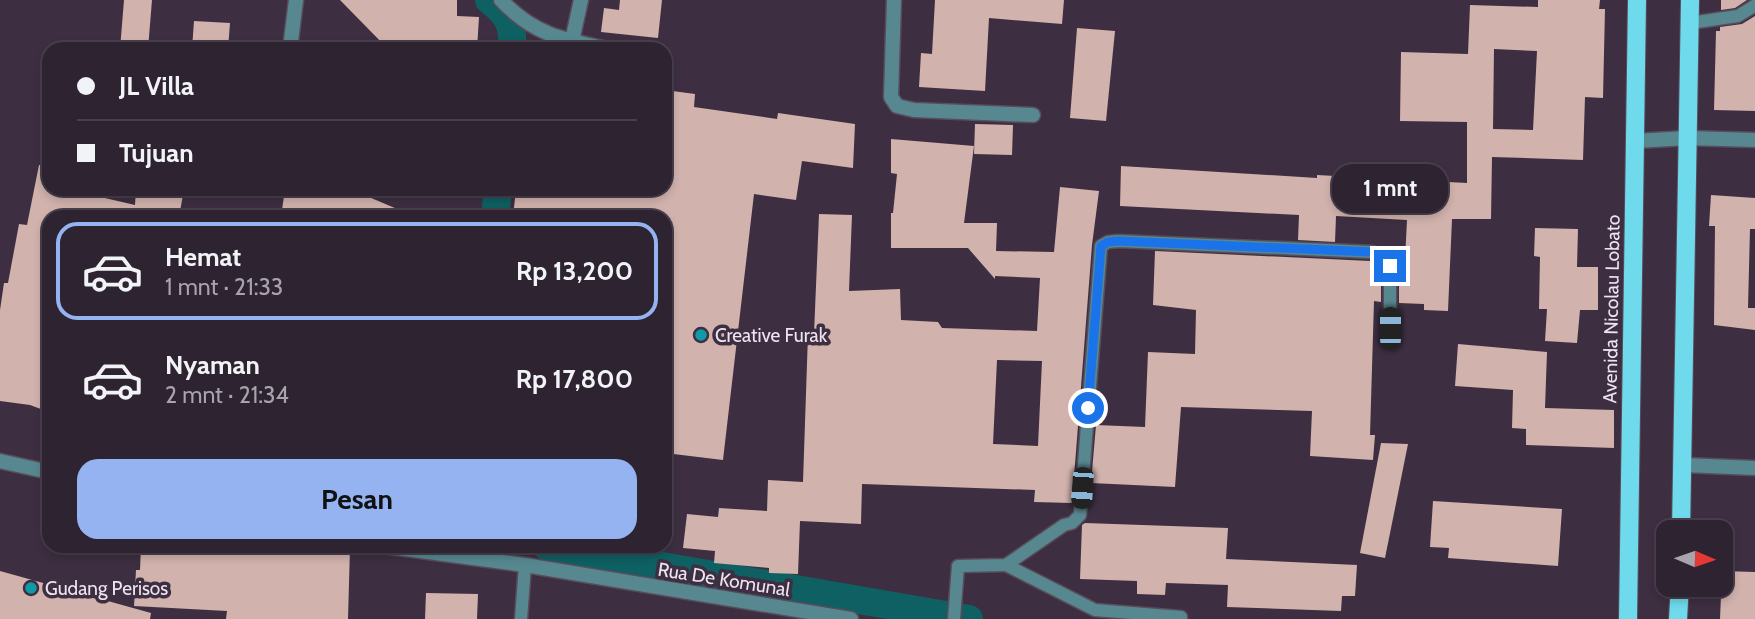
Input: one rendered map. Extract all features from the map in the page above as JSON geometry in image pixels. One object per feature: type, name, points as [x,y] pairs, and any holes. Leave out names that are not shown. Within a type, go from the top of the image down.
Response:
[{"type":"main road","name":"Avenida Nicolau Lobato","points":[[1628,619],[1637,0]]},
{"type":"main road","points":[[1682,520],[1690,0]]},
{"type":"main road","points":[[1678,619],[1679,597]]},
{"type":"street","points":[[291,42],[296,0]]},
{"type":"street","points":[[502,0],[529,24],[558,39],[576,42]]},
{"type":"street","points":[[572,41],[581,0]]},
{"type":"street","points":[[894,0],[891,97],[897,106],[914,110],[1033,116]]},
{"type":"street","points":[[1634,141],[1688,138],[1755,140]]},
{"type":"street","points":[[0,461],[42,470]]},
{"type":"street","points":[[1684,465],[1755,468]]},
{"type":"street","name":"Rua De Komunal","points":[[435,553],[525,565],[851,619]]},
{"type":"lane","points":[[1690,23],[1738,16],[1747,13],[1754,6]]},
{"type":"lane","points":[[1006,565],[1064,525],[1072,523],[1080,515],[1101,246],[1118,241],[1372,252],[1383,256],[1390,266],[1390,328]]},
{"type":"lane","points":[[521,619],[525,565]]},
{"type":"lane","points":[[954,619],[958,565],[1006,565],[1095,610],[1181,617]]},
{"type":"building","points":[[124,0],[152,0],[149,42],[121,42]]},
{"type":"building","points":[[340,0],[457,0],[457,16],[479,17],[477,42],[381,42]]},
{"type":"building","points":[[620,0],[662,0],[658,38],[601,32],[604,8],[619,10]]},
{"type":"building","points":[[935,0],[1064,0],[1062,24],[989,18],[985,91],[919,87],[921,53],[932,54]]},
{"type":"building","points":[[1538,0],[1600,0],[1599,9],[1605,9],[1603,98],[1585,97],[1583,160],[1492,157],[1491,219],[1452,219],[1448,311],[1424,310],[1424,304],[1399,303],[1399,266],[1396,259],[1405,260],[1407,220],[1336,216],[1335,242],[1298,240],[1299,215],[1120,206],[1121,166],[1317,178],[1317,175],[1467,183],[1467,122],[1400,121],[1401,52],[1468,54],[1470,5],[1538,7]],"holes":[[[1494,49],[1537,51],[1533,130],[1493,129]]]},
{"type":"building","points":[[1721,0],[1747,0],[1735,8],[1721,10]]},
{"type":"building","points":[[1755,16],[1755,111],[1714,110],[1716,31],[1720,31],[1720,27],[1742,24]]},
{"type":"building","points":[[194,21],[230,23],[229,42],[192,42]]},
{"type":"building","points":[[1077,28],[1115,31],[1106,121],[1070,118]]},
{"type":"building","points":[[672,91],[695,94],[694,107],[777,119],[778,113],[855,124],[853,168],[802,161],[796,200],[754,194],[723,460],[672,454],[672,210],[514,210],[515,196],[672,196]]},
{"type":"building","points":[[975,124],[1013,125],[1012,155],[974,154]]},
{"type":"building","points":[[891,139],[974,146],[964,223],[997,223],[996,251],[1054,252],[1060,187],[1099,191],[1092,245],[1072,503],[1034,502],[1035,490],[862,484],[861,524],[800,521],[798,574],[769,573],[769,568],[714,563],[715,551],[683,548],[687,514],[718,517],[719,508],[767,511],[768,480],[803,482],[808,334],[814,334],[819,214],[852,215],[849,291],[900,289],[901,320],[938,322],[942,328],[1037,331],[1040,278],[995,276],[995,279],[968,248],[891,248],[891,213],[897,174],[891,173]],"holes":[[[997,360],[1042,361],[1038,446],[993,444]]]},
{"type":"building","points":[[39,165],[42,165],[42,196],[96,196],[135,205],[136,196],[183,196],[180,210],[42,210],[42,409],[0,401],[0,310],[4,283],[8,283],[19,224],[27,225]]},
{"type":"building","points":[[1711,195],[1755,198],[1755,229],[1750,229],[1748,308],[1755,308],[1755,330],[1714,325],[1715,226],[1709,226]]},
{"type":"building","points":[[284,196],[366,196],[400,210],[282,210]]},
{"type":"building","points":[[1535,228],[1578,229],[1577,267],[1598,267],[1598,310],[1580,310],[1577,343],[1545,341],[1547,309],[1539,309],[1540,257],[1534,256]]},
{"type":"building","points":[[1155,251],[1377,263],[1381,269],[1381,302],[1374,301],[1370,435],[1375,435],[1373,460],[1310,456],[1312,411],[1181,407],[1175,487],[1091,483],[1096,425],[1145,427],[1148,352],[1195,354],[1196,310],[1153,305]]},
{"type":"building","points":[[1458,344],[1547,352],[1545,408],[1614,410],[1614,448],[1526,445],[1526,429],[1512,428],[1513,390],[1455,386]]},
{"type":"building","points":[[1381,443],[1408,444],[1385,558],[1360,553]]},
{"type":"building","points":[[1433,501],[1562,509],[1558,566],[1448,558],[1449,548],[1430,547]]},
{"type":"building","points":[[1082,525],[1228,528],[1226,559],[1357,565],[1355,596],[1342,596],[1341,611],[1227,607],[1228,585],[1166,583],[1165,595],[1137,594],[1137,581],[1080,579]]},
{"type":"building","points":[[141,553],[350,553],[348,619],[226,619],[227,611],[134,606],[136,570],[140,570]]},
{"type":"building","name":"Gudang Perisos","points":[[0,571],[151,613],[150,619],[0,619]]},
{"type":"building","points":[[1733,571],[1755,572],[1755,619],[1720,619],[1721,597],[1733,597]]},
{"type":"building","points":[[426,593],[478,594],[477,619],[425,619]]},
{"type":"waterway","points":[[489,0],[508,20],[512,42]]},
{"type":"waterway","points":[[496,210],[497,196]]},
{"type":"waterway","points":[[587,553],[969,619]]},
{"type":"place","name":"Creative Furak","points":[[701,335]]},
{"type":"place","name":"Gudang Perisos","points":[[31,588]]},
{"type":"route","points":[[1088,408],[1101,246],[1108,242],[1372,252],[1383,256],[1390,266]]}]
